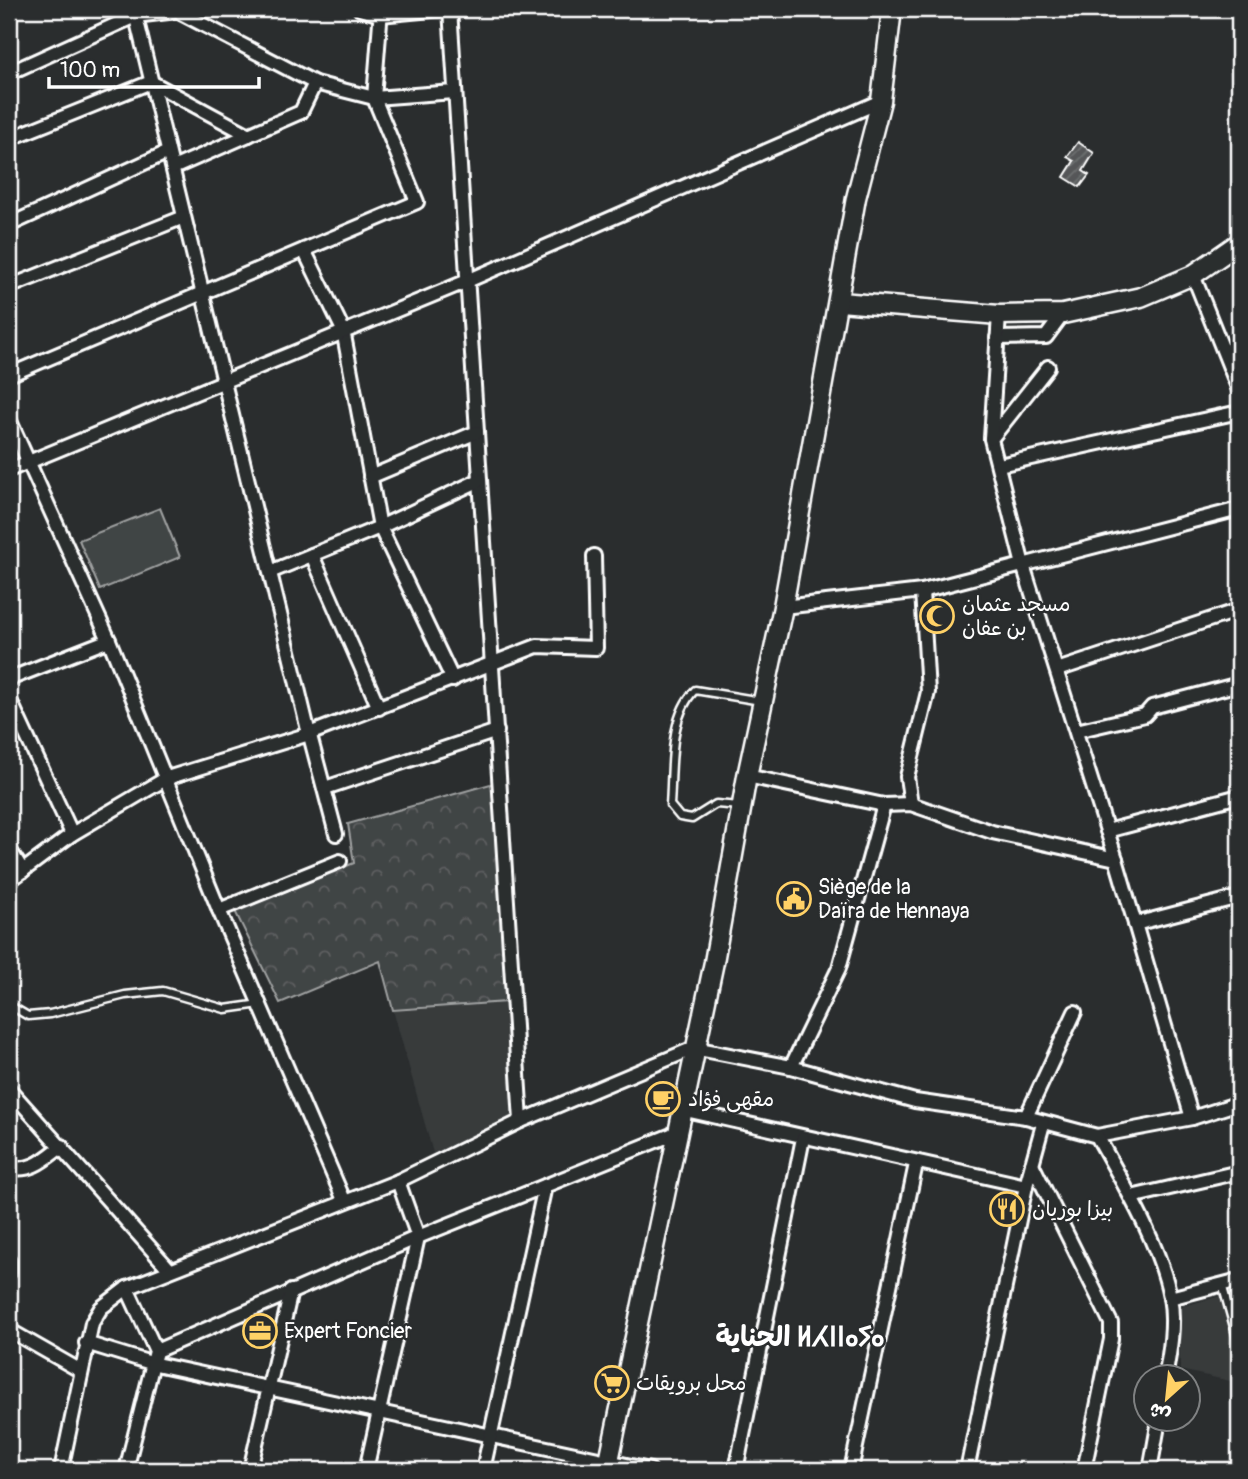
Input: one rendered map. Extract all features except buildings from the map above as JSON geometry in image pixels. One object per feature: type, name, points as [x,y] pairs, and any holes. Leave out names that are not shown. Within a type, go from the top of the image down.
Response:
[{"type":"main road","points":[[608,1466],[713,962],[741,806],[783,607],[825,357],[840,302],[856,198],[881,101],[892,9]]},
{"type":"main road","points":[[840,302],[999,315],[1063,314],[1141,297],[1194,275],[1239,243]]},
{"type":"street","points":[[360,9],[381,12],[442,9]]},
{"type":"street","points":[[450,9],[465,282],[493,664],[521,1121]]},
{"type":"street","points":[[9,73],[134,12],[177,11],[315,83],[374,98],[454,92]]},
{"type":"street","points":[[134,12],[309,733],[336,834]]},
{"type":"street","points":[[9,375],[204,295],[418,202],[374,98],[381,12]]},
{"type":"street","points":[[151,82],[249,135]]},
{"type":"street","points":[[9,139],[151,82]]},
{"type":"street","points":[[173,169],[301,112],[315,83]]},
{"type":"street","points":[[9,470],[224,378],[465,282],[881,101]]},
{"type":"street","points":[[9,225],[168,152]]},
{"type":"street","points":[[9,287],[184,216]]},
{"type":"street","points":[[304,250],[343,330],[380,527],[453,680]]},
{"type":"street","points":[[1194,275],[1239,390]]},
{"type":"street","points":[[997,338],[1045,337],[1063,314]]},
{"type":"street","points":[[999,315],[991,439],[1023,565],[1116,859],[1192,1118]]},
{"type":"street","points":[[991,439],[1048,367]]},
{"type":"street","points":[[999,465],[1239,412]]},
{"type":"street","points":[[9,419],[109,640],[219,910],[344,1200]]},
{"type":"street","points":[[370,477],[477,432]]},
{"type":"street","points":[[270,572],[380,527],[480,480]]},
{"type":"street","points":[[783,607],[922,591],[1239,509]]},
{"type":"street","points":[[312,555],[379,708]]},
{"type":"street","points":[[9,881],[72,834],[167,778],[309,733],[537,646],[596,648],[594,556]]},
{"type":"street","points":[[911,804],[907,778],[928,692],[922,591]]},
{"type":"street","points":[[1057,670],[1239,610]]},
{"type":"street","points":[[9,679],[109,640]]},
{"type":"street","points":[[1076,731],[1145,715],[1152,707],[1239,684]]},
{"type":"street","points":[[9,698],[72,834]]},
{"type":"street","points":[[325,788],[497,731]]},
{"type":"street","points":[[747,776],[884,806],[911,804],[992,832],[1116,859]]},
{"type":"street","points":[[1107,831],[1239,796]]},
{"type":"street","points":[[790,1067],[839,968],[884,806]]},
{"type":"street","points":[[9,849],[23,871]]},
{"type":"street","points":[[219,910],[340,860]]},
{"type":"street","points":[[1135,924],[1239,897]]},
{"type":"street","points":[[1026,1117],[1075,1012]]},
{"type":"street","points":[[61,1470],[86,1343],[101,1308],[127,1288],[344,1200],[398,1181],[521,1121],[694,1048],[790,1067],[915,1101],[1026,1117],[1043,1124],[1097,1136],[1192,1118],[1239,1103]]},
{"type":"street","points":[[9,1089],[170,1270]]},
{"type":"street","points":[[681,1109],[915,1164],[1026,1186]]},
{"type":"street","points":[[967,1470],[1026,1186],[1043,1124]]},
{"type":"street","points":[[154,1357],[291,1291],[676,1133]]},
{"type":"street","points":[[1097,1136],[1145,1226],[1170,1298],[1171,1343],[1168,1364]]},
{"type":"street","points":[[736,1470],[803,1138]]},
{"type":"street","points":[[9,1167],[26,1169],[62,1146]]},
{"type":"street","points":[[850,1470],[915,1164]]},
{"type":"street","points":[[1032,1164],[1111,1323],[1111,1339],[1084,1470]]},
{"type":"street","points":[[1130,1197],[1239,1172]]},
{"type":"street","points":[[366,1470],[418,1237],[398,1181]]},
{"type":"street","points":[[483,1470],[545,1186]]},
{"type":"street","points":[[9,1261],[9,1273]]},
{"type":"street","points":[[1170,1298],[1239,1280]]},
{"type":"street","points":[[126,1470],[154,1357],[127,1288]]},
{"type":"street","points":[[250,1470],[291,1291]]},
{"type":"street","points":[[9,1330],[81,1371]]},
{"type":"street","points":[[86,1343],[154,1357],[268,1388],[491,1435],[608,1466],[650,1470]]},
{"type":"street","points":[[1150,1470],[1156,1434]]},
{"type":"lane","points":[[741,806],[716,803],[692,819],[680,817],[670,805],[676,729],[682,703],[695,690],[763,702]]},
{"type":"lane","points":[[9,1005],[28,1016],[50,1014],[125,995],[163,991],[225,1009],[260,1004]]},
{"type":"lane","points":[[1223,1284],[1239,1345]]},
{"type":"shaded area","points":[[506,1002],[514,1119],[433,1153],[393,1010]]},
{"type":"shaded area","points":[[1239,1291],[1239,1383],[1202,1375],[1202,1364],[1180,1364],[1179,1307]]},
{"type":"green space","points":[[160,508],[180,557],[100,590],[79,540]]},
{"type":"green space","points":[[494,783],[506,1002],[393,1010],[380,961],[280,1003],[235,911],[354,863],[348,824]]},
{"type":"place","name":"مسجد عثمان بن عفان","points":[[937,616]]},
{"type":"place","name":"Siège de la Daïra de Hennaya","points":[[794,899]]},
{"type":"place","name":"مقهى فؤاد","points":[[663,1099]]},
{"type":"place","name":"بيزا بوريان","points":[[1007,1209]]},
{"type":"place","name":"Expert Foncier","points":[[260,1331]]},
{"type":"place","name":"محل برويقات","points":[[612,1383]]},
{"type":"district","name":"الحناية ⵍⵃⵏⵏⴰⵢⴰ","points":[[800,1336]]}]
